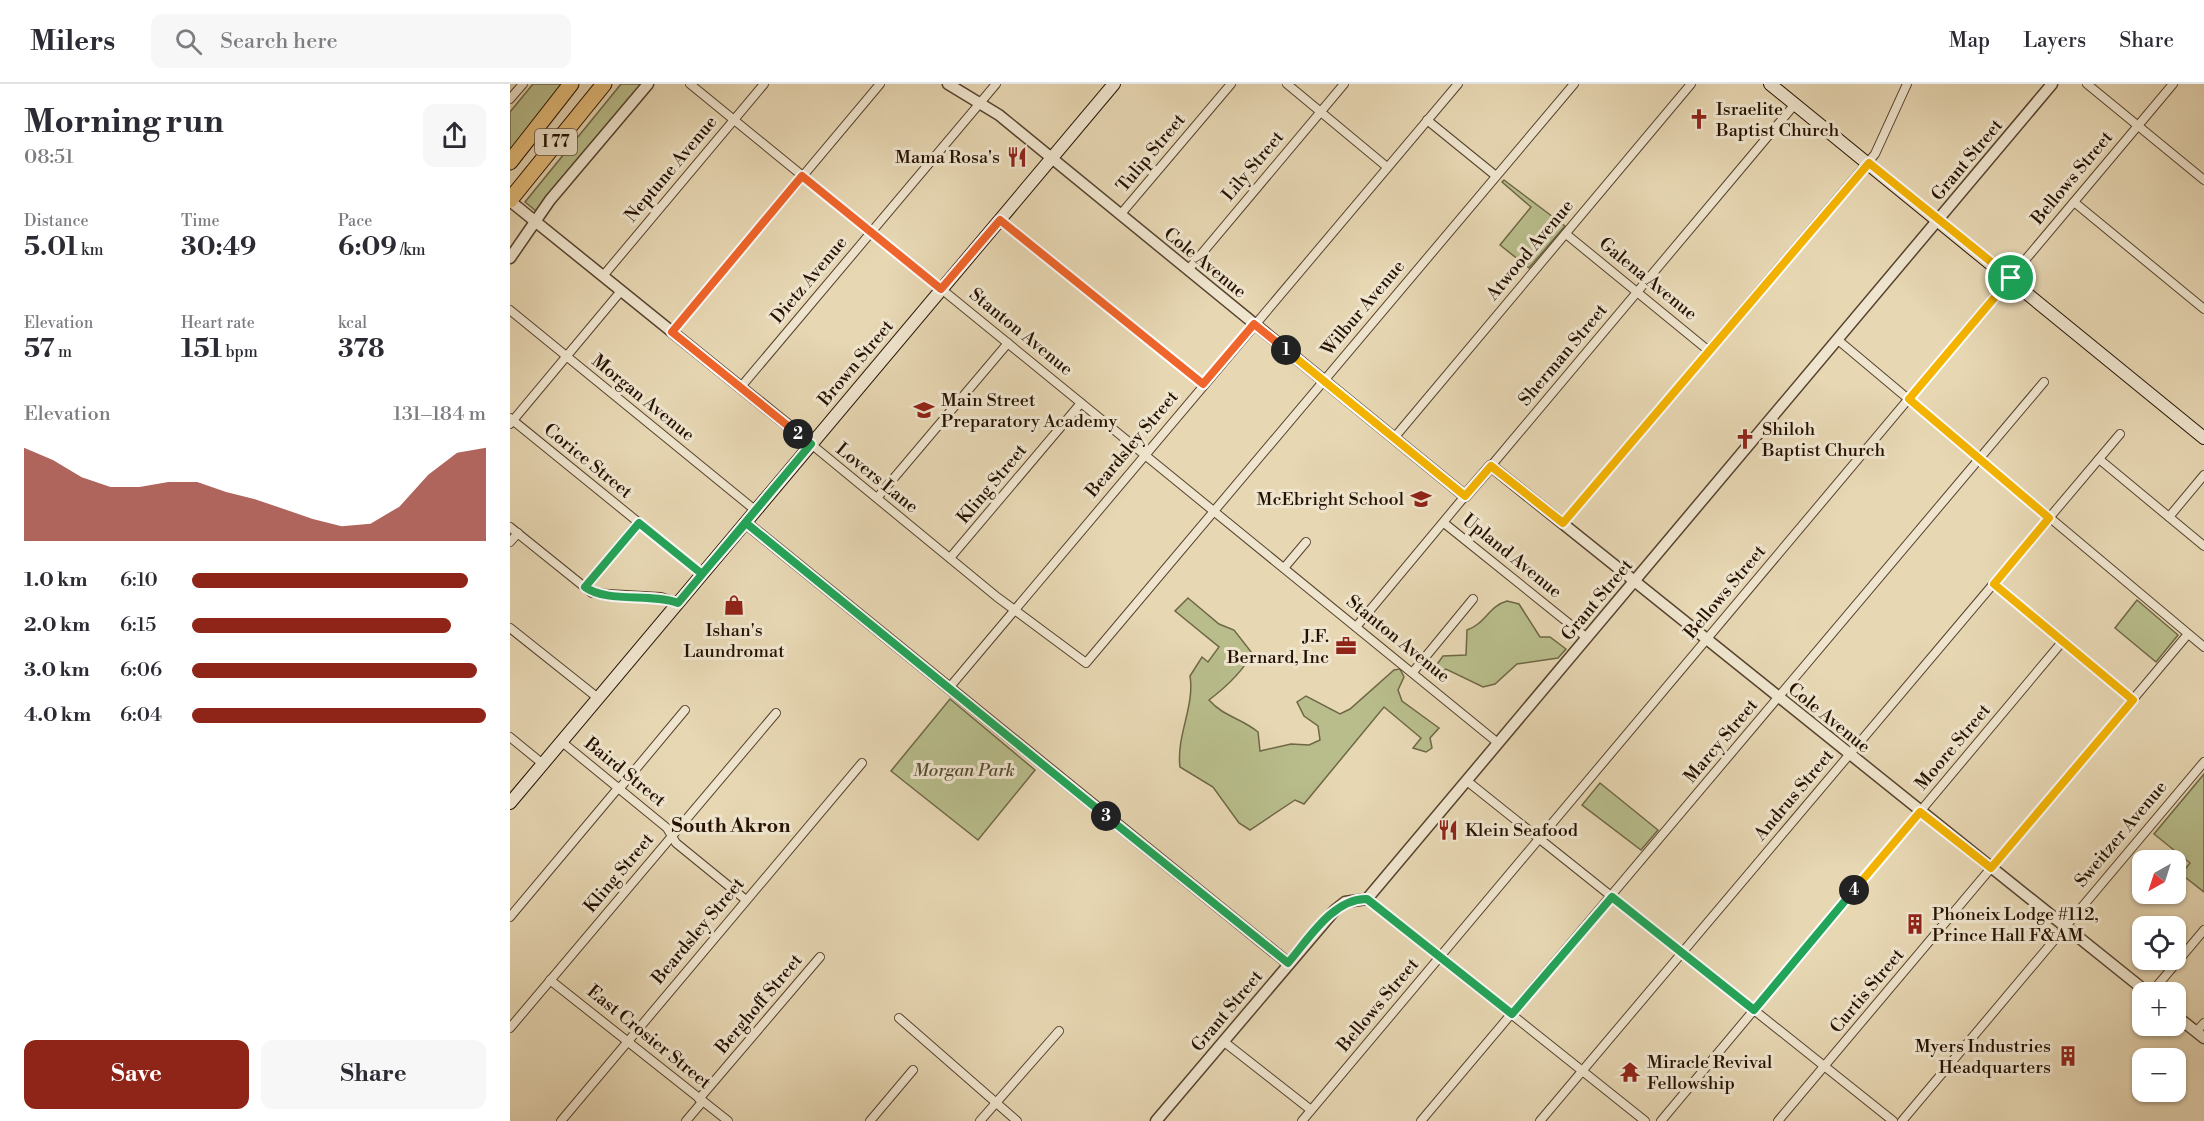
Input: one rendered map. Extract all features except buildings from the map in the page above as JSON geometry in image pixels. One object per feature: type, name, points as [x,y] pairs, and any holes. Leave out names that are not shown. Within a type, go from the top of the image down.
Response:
[{"type":"highway","name":"I 77","points":[[510,162],[571,84]]},
{"type":"highway","name":"I 77","points":[[510,201],[604,84]]},
{"type":"main road","name":"Brown Street","points":[[510,803],[1114,84]]},
{"type":"main road","points":[[1770,84],[2011,278],[2204,438]]},
{"type":"street","points":[[510,99],[523,84]]},
{"type":"street","points":[[510,258],[550,200],[648,84]]},
{"type":"street","name":"Stanton Avenue","points":[[690,84],[1498,743]]},
{"type":"street","name":"Neptune Avenue","points":[[603,276],[764,84]]},
{"type":"street","points":[[672,332],[880,84]]},
{"type":"street","name":"Cole Avenue","points":[[948,84],[981,102],[1052,158],[1465,496]]},
{"type":"street","name":"Dietz Avenue","points":[[740,388],[996,84]]},
{"type":"street","name":"Tulip Street","points":[[1120,215],[1231,84]]},
{"type":"street","points":[[1287,84],[1387,167]]},
{"type":"street","name":"Lily Street","points":[[1188,270],[1344,84]]},
{"type":"street","name":"Beardsley Street","points":[[949,688],[1458,84]]},
{"type":"street","name":"Wilbur Avenue","points":[[1086,663],[1574,84]]},
{"type":"street","name":"Atwood Avenue","points":[[1394,438],[1692,84]]},
{"type":"street","points":[[1563,523],[1869,163],[1907,84]]},
{"type":"street","name":"Grant Street","points":[[1156,1121],[1335,910],[1345,903],[1367,899],[2052,84]]},
{"type":"street","points":[[2087,84],[2204,180]]},
{"type":"street","name":"Bellows Street","points":[[1302,1121],[2174,84]]},
{"type":"street","name":"Sherman Street","points":[[1356,627],[1796,104]]},
{"type":"street","points":[[1427,120],[1496,176]]},
{"type":"street","name":"Lovers Lane","points":[[510,201],[1014,610],[1086,663]]},
{"type":"street","points":[[2074,202],[2204,309]]},
{"type":"street","points":[[1000,220],[1203,384]]},
{"type":"street","name":"Galena Avenue","points":[[1566,234],[1709,351]]},
{"type":"street","points":[[511,421],[621,291]]},
{"type":"street","name":"Morgan Avenue","points":[[510,310],[755,510]]},
{"type":"street","points":[[1838,340],[2204,647]]},
{"type":"street","points":[[877,498],[1008,343]]},
{"type":"street","name":"Marcy Street","points":[[1421,1121],[2044,382]]},
{"type":"street","name":"Kling Street","points":[[950,558],[1081,403]]},
{"type":"street","name":"Corice Street","points":[[511,421],[702,574]]},
{"type":"street","name":"Andrus Street","points":[[1540,1121],[2120,434]]},
{"type":"street","points":[[2099,459],[2204,546]]},
{"type":"street","name":"Cole Avenue","points":[[1491,466],[1706,641],[2135,982]]},
{"type":"street","points":[[2169,517],[2204,475]]},
{"type":"street","points":[[585,587],[639,523]]},
{"type":"street","points":[[746,523],[1288,963]]},
{"type":"street","name":"Upland Avenue","points":[[1444,523],[1587,638]]},
{"type":"street","points":[[510,526],[585,587],[598,594],[661,597],[678,603]]},
{"type":"street","points":[[510,542],[518,533]]},
{"type":"street","points":[[1284,568],[1306,542]]},
{"type":"street","points":[[1994,584],[2133,700]]},
{"type":"street","points":[[1413,672],[1473,599]]},
{"type":"street","points":[[510,628],[598,698]]},
{"type":"street","name":"Curtis Street","points":[[1778,1121],[2188,634]]},
{"type":"street","name":"Moore Street","points":[[1661,1121],[2062,642]]},
{"type":"street","points":[[510,917],[686,710]]},
{"type":"street","name":"Kling Street","points":[[510,1028],[776,713]]},
{"type":"street","points":[[510,737],[543,764]]},
{"type":"street","name":"Baird Street","points":[[562,741],[667,828],[684,850],[746,900]]},
{"type":"street","name":"Sweitzer Avenue","points":[[1902,1121],[2204,762]]},
{"type":"street","name":"Beardsley Street","points":[[561,1121],[862,763]]},
{"type":"street","points":[[1467,781],[1893,1121]]},
{"type":"street","points":[[1367,899],[1645,1121]]},
{"type":"street","points":[[2159,982],[2204,930]]},
{"type":"street","name":"Berghoff Street","points":[[686,1121],[820,957]]},
{"type":"street","name":"East Crosier Street","points":[[550,980],[728,1121]]},
{"type":"street","points":[[899,1018],[1017,1121]]},
{"type":"street","points":[[2186,1024],[2200,1035],[2204,1023]]},
{"type":"street","points":[[980,1121],[1059,1031]]},
{"type":"street","points":[[1224,1041],[1311,1110]]},
{"type":"street","points":[[870,1121],[913,1070]]},
{"type":"green space","points":[[533,84],[565,84],[510,152],[510,112]]},
{"type":"green space","points":[[621,84],[643,84],[536,211],[525,202]]},
{"type":"green space","points":[[1504,180],[1565,226],[1529,268],[1500,245],[1531,207],[1502,182]]},
{"type":"green space","points":[[1188,598],[1219,624],[1234,630],[1252,653],[1234,679],[1209,700],[1221,710],[1258,732],[1260,751],[1291,744],[1309,745],[1320,740],[1318,726],[1304,716],[1297,702],[1306,696],[1340,714],[1350,709],[1394,670],[1400,669],[1404,677],[1398,690],[1402,701],[1439,728],[1430,738],[1432,748],[1426,752],[1413,748],[1421,738],[1384,707],[1304,804],[1295,800],[1250,830],[1239,823],[1213,787],[1180,767],[1179,755],[1190,699],[1190,676],[1202,657],[1208,662],[1219,647],[1175,611]]},
{"type":"green space","points":[[2137,600],[2178,635],[2156,662],[2115,628]]},
{"type":"green space","points":[[1507,601],[1519,604],[1540,637],[1550,637],[1566,649],[1558,658],[1517,664],[1495,684],[1483,687],[1446,669],[1436,676],[1430,674],[1443,656],[1466,655],[1467,630],[1478,624],[1501,603]]},
{"type":"green space","name":"Morgan Park","points":[[950,699],[1035,770],[978,840],[891,771]]},
{"type":"green space","points":[[2204,774],[2204,892],[2186,878],[2186,868],[2190,863],[2186,860],[2186,850],[2174,850],[2154,834]]},
{"type":"green space","points":[[1600,783],[1658,830],[1641,850],[1582,805]]},
{"type":"place","name":"Israelite Baptist Church","points":[[1699,119]]},
{"type":"place","name":"Mama Rosa's","points":[[1017,157]]},
{"type":"place","name":"Main Street Preparatory Academy","points":[[924,410]]},
{"type":"place","name":"Shiloh Baptist Church","points":[[1745,439]]},
{"type":"place","name":"McEbright School","points":[[1421,499]]},
{"type":"place","name":"Ishan's Laundromat","points":[[734,605]]},
{"type":"place","name":"J.F. Bernard, Inc","points":[[1346,646]]},
{"type":"place","name":"Klein Seafood","points":[[1448,830]]},
{"type":"place","name":"Phoneix Lodge #112, Prince Hall F&AM","points":[[1915,924]]},
{"type":"place","name":"Myers Industries Headquarters","points":[[2068,1056]]},
{"type":"place","name":"Miracle Revival Fellowship","points":[[1630,1072]]},
{"type":"district","name":"South Akron","points":[[731,826]]},
{"type":"route","points":[[2011,278],[1869,163],[1563,523],[1491,466],[1465,496],[1254,324],[1203,384],[1000,220],[941,289],[802,176],[672,332],[772,415],[811,444],[746,523],[678,603],[661,597],[598,594],[585,587],[639,523],[702,574],[746,523],[1288,963],[1335,910],[1345,903],[1367,899],[1512,1014],[1612,897],[1754,1010],[1920,812],[1991,868],[2133,700],[1994,584],[2049,518],[1909,399],[2011,278]]}]
